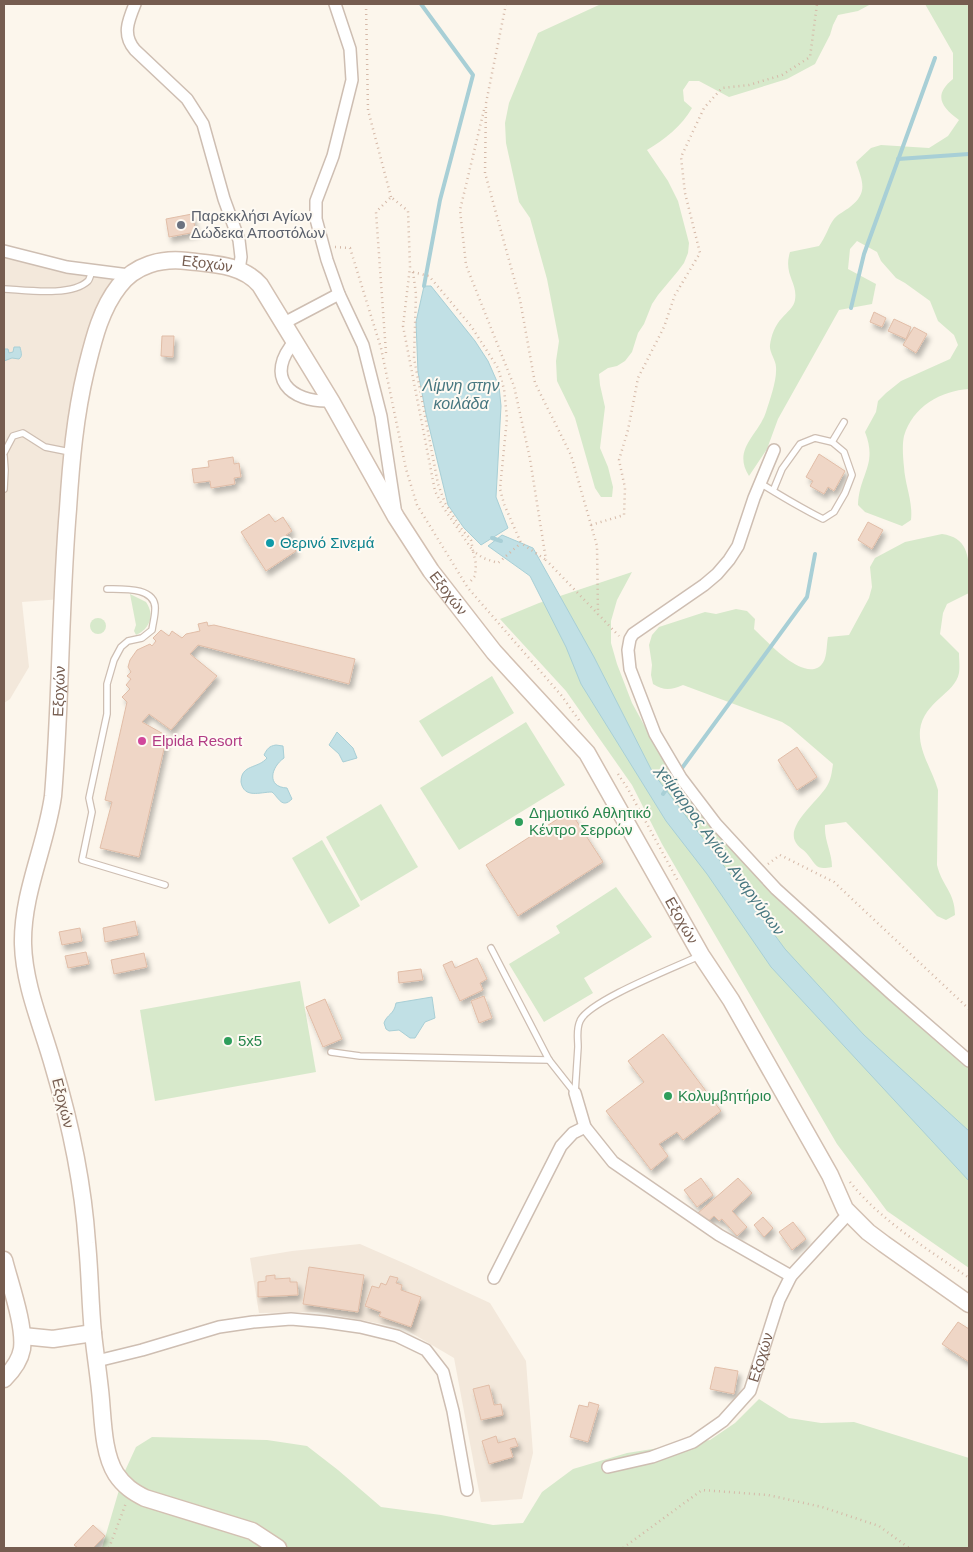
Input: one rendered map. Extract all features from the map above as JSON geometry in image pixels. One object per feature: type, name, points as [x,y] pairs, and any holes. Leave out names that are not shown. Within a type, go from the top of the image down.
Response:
[{"type":"main road","name":"Εξοχών","points":[[130,1490],[116,1474],[107,1450],[93,1333],[87,1240],[73,1146],[59,1084],[27,976],[23,943],[29,898],[48,825],[53,796],[64,570],[72,452],[79,401],[100,321],[119,286],[130,275],[143,267],[169,261],[204,263],[239,270],[251,276],[260,285],[331,400],[396,517],[431,572],[476,630],[587,753],[701,955],[731,1000],[830,1175],[846,1209],[868,1232],[969,1304]]},
{"type":"main road","points":[[4,1260],[10,1299],[22,1336],[22,1351],[13,1368],[4,1379]]},
{"type":"main road","points":[[22,1336],[53,1339],[93,1333]]},
{"type":"main road","points":[[130,1490],[145,1498],[252,1531],[278,1548]]},
{"type":"street","points":[[135,4],[126,30],[129,41],[140,55],[187,99],[203,124],[211,147],[224,199],[239,240],[241,257],[239,270]]},
{"type":"street","points":[[335,4],[350,49],[352,80],[333,156],[316,201],[318,228],[339,294],[366,353],[381,416],[396,517]]},
{"type":"street","points":[[4,251],[67,267],[130,275]]},
{"type":"street","points":[[284,323],[339,294]]},
{"type":"street","points":[[295,341],[287,350],[282,366],[286,386],[296,395],[308,400],[331,400]]},
{"type":"street","points":[[774,450],[760,483],[738,546],[723,569],[704,585],[635,631],[630,639],[628,662],[633,679],[660,746],[681,778],[716,824],[758,871],[893,995],[969,1061]]},
{"type":"street","points":[[575,1093],[585,1127],[613,1162],[719,1235],[791,1276]]},
{"type":"street","points":[[494,1278],[561,1146],[573,1133],[585,1127]]},
{"type":"street","name":"Εξοχών","points":[[608,1467],[652,1457],[692,1442],[723,1421],[750,1391],[779,1300],[791,1276],[849,1213]]},
{"type":"street","points":[[97,1361],[219,1327],[253,1322],[290,1319],[325,1322],[360,1326],[397,1336],[426,1350],[443,1372],[453,1410],[467,1490]]},
{"type":"lane","points":[[4,289],[61,291],[74,289],[88,280],[92,270]]},
{"type":"lane","points":[[832,442],[844,422]]},
{"type":"lane","points":[[4,489],[6,470],[4,454],[12,436],[24,434],[45,447],[72,452]]},
{"type":"lane","points":[[760,483],[773,491],[823,519],[834,512],[845,493],[852,475],[844,452],[832,442],[815,438],[800,444],[782,469],[773,491]]},
{"type":"lane","points":[[107,589],[139,590],[150,596],[156,608],[152,630],[142,638],[128,641],[121,647],[114,660],[107,684],[107,714],[89,798],[92,812],[82,860],[165,885]]},
{"type":"lane","points":[[491,948],[549,1060],[575,1093]]},
{"type":"lane","points":[[575,1093],[577,1032],[580,1020],[588,1011],[625,990],[701,955]]},
{"type":"lane","points":[[331,1052],[360,1056],[549,1060]]},
{"type":"path","points":[[366,4],[368,110],[391,197],[408,211],[412,272],[416,294],[414,358],[438,484],[445,503],[471,540],[476,570],[475,576],[470,582]]},
{"type":"path","points":[[506,4],[486,104],[460,210],[466,265],[514,386],[530,459],[546,560]]},
{"type":"path","points":[[591,526],[624,515],[625,488],[619,460],[628,430],[638,378],[664,327],[675,295],[700,253],[685,193],[681,157],[704,108],[722,88],[748,85],[782,75],[810,57],[817,4]]},
{"type":"path","points":[[486,104],[485,172],[520,300],[535,384],[571,455],[597,546],[598,614]]},
{"type":"path","points":[[386,353],[376,212],[391,197]]},
{"type":"path","points":[[412,272],[429,276],[471,326],[498,368],[504,389],[507,418],[500,489],[504,504],[521,543],[546,560],[628,646]]},
{"type":"path","points":[[412,272],[403,326],[436,491],[443,507],[473,551],[482,558],[498,563],[521,543]]},
{"type":"path","points":[[758,871],[780,854],[834,882],[969,1009]]},
{"type":"path","points":[[110,1548],[130,1490]]},
{"type":"path","points":[[623,1548],[702,1490],[768,1496],[822,1507],[878,1526],[909,1548]]},
{"type":"shaded area","points":[[4,251],[129,275],[94,340],[62,599],[22,602],[29,667],[10,699],[4,703]]},
{"type":"shaded area","points":[[360,1244],[490,1303],[526,1361],[533,1453],[522,1499],[481,1502],[454,1358],[403,1328],[318,1312],[259,1313],[250,1258],[292,1251]]},
{"type":"green space","points":[[601,4],[871,4],[858,11],[838,15],[815,64],[787,79],[729,97],[699,81],[689,81],[683,90],[684,101],[692,108],[672,132],[647,150],[668,181],[678,201],[689,243],[688,253],[684,263],[652,304],[638,333],[632,352],[625,361],[599,374],[605,407],[600,448],[608,467],[613,487],[612,497],[601,497],[595,488],[575,418],[557,381],[556,361],[559,341],[547,279],[530,218],[519,202],[506,143],[505,123],[509,103],[538,33]]},
{"type":"green space","points":[[925,4],[969,4],[969,389],[948,393],[929,402],[921,408],[908,425],[904,436],[903,451],[911,506],[911,520],[902,526],[865,512],[858,505],[861,485],[870,453],[865,432],[876,412],[878,401],[886,393],[901,381],[950,359],[958,345],[954,335],[938,321],[930,301],[896,278],[881,261],[877,252],[857,241],[850,249],[848,269],[876,284],[872,304],[839,310],[778,419],[767,449],[749,476],[743,458],[748,443],[766,412],[774,384],[776,364],[770,348],[772,334],[795,300],[794,288],[788,267],[790,252],[819,246],[834,219],[856,202],[862,191],[862,181],[856,162],[871,148],[881,145],[929,148],[948,136],[959,120],[944,106],[941,96],[943,90],[953,79],[953,53]]},
{"type":"green space","points":[[942,534],[959,541],[964,547],[969,564],[969,593],[947,604],[943,613],[940,634],[959,653],[959,673],[952,687],[927,712],[920,730],[923,753],[938,790],[937,865],[953,900],[955,915],[946,920],[937,916],[846,822],[825,825],[832,867],[823,868],[815,864],[796,843],[794,834],[805,812],[828,784],[833,764],[782,722],[683,685],[668,689],[653,684],[649,645],[652,635],[659,627],[705,612],[716,614],[736,609],[747,611],[755,619],[754,629],[784,657],[803,668],[819,667],[824,661],[828,637],[849,635],[869,598],[872,587],[870,567],[875,558],[905,542]]},
{"type":"green space","points":[[632,572],[617,600],[611,621],[611,643],[632,703],[655,745],[688,795],[917,1021],[969,1067],[969,1268],[887,1211],[837,1144],[662,844],[632,785],[566,691],[500,619],[539,603]]},
{"type":"green space","points":[[130,594],[146,602],[150,612],[148,625],[136,635],[134,631],[136,625]]},
{"type":"green space","points":[[98,618],[106,626],[98,634],[90,626]]},
{"type":"green space","points":[[492,676],[514,713],[442,757],[419,721]]},
{"type":"green space","points":[[526,722],[565,785],[459,850],[420,788]]},
{"type":"green space","points":[[381,804],[418,867],[361,901],[326,837]]},
{"type":"green space","points":[[322,840],[360,906],[329,924],[292,858]]},
{"type":"green space","points":[[616,887],[652,937],[584,978],[593,993],[544,1022],[509,964],[560,933],[556,926]]},
{"type":"green space","name":"5x5","points":[[300,981],[316,1072],[155,1101],[140,1010]]},
{"type":"green space","points":[[759,1399],[789,1418],[821,1423],[854,1422],[969,1458],[969,1548],[102,1548],[124,1473],[136,1447],[152,1437],[267,1440],[307,1446],[381,1507],[441,1515],[493,1525],[523,1523],[542,1492],[573,1469],[627,1453],[710,1440],[735,1423]]},
{"type":"water","name":"Λίμνη στην κοιλάδα","points":[[424,286],[431,286],[475,341],[488,361],[499,386],[501,406],[496,497],[508,528],[481,545],[464,528],[448,505],[426,414],[418,372],[416,322]]},
{"type":"water","points":[[14,347],[20,347],[21,357],[4,361],[4,349],[8,349],[9,353],[13,352]]},
{"type":"water","points":[[502,535],[533,548],[594,657],[653,773],[785,949],[864,1035],[969,1131],[969,1181],[771,967],[707,874],[666,821],[581,684],[566,647],[530,576],[488,546]]},
{"type":"water","points":[[337,732],[353,748],[357,758],[343,762],[339,754],[329,745]]},
{"type":"water","points":[[276,745],[283,746],[284,758],[276,766],[273,780],[280,787],[287,788],[292,799],[286,803],[281,802],[272,792],[249,793],[245,791],[241,782],[244,772],[267,758],[264,755],[267,749]]},
{"type":"water","points":[[432,997],[435,1018],[425,1022],[415,1038],[410,1038],[399,1030],[389,1031],[386,1029],[384,1023],[394,1010],[396,1003]]},
{"type":"building","name":"Παρεκκλήσι Αγίων Δώδεκα Αποστόλων","points":[[192,214],[196,232],[169,237],[166,219]]},
{"type":"building","points":[[874,312],[886,318],[882,327],[870,322]]},
{"type":"building","points":[[894,319],[911,327],[906,339],[888,331]]},
{"type":"building","points":[[914,327],[927,334],[916,353],[903,345]]},
{"type":"building","points":[[162,336],[174,336],[173,357],[161,356]]},
{"type":"building","points":[[819,454],[845,471],[834,491],[828,487],[824,494],[810,486],[813,481],[806,477]]},
{"type":"building","points":[[233,457],[234,464],[239,463],[241,477],[234,478],[235,484],[211,488],[210,481],[194,483],[192,469],[209,467],[208,461]]},
{"type":"building","name":"Θερινό Σινεμά","points":[[269,514],[275,522],[283,517],[292,531],[286,535],[296,551],[266,571],[241,532]]},
{"type":"building","points":[[868,522],[883,530],[872,549],[858,540]]},
{"type":"building","name":"Elpida Resort","points":[[207,622],[208,626],[214,625],[355,659],[349,684],[198,645],[190,654],[217,676],[171,730],[149,714],[142,722],[167,736],[139,857],[100,848],[112,802],[105,800],[127,702],[122,697],[130,689],[126,685],[131,679],[127,676],[131,672],[128,667],[130,660],[137,650],[150,644],[152,646],[156,641],[153,638],[161,630],[169,636],[172,631],[182,638],[186,634],[200,631],[198,624]]},
{"type":"building","points":[[797,747],[817,777],[797,790],[778,760]]},
{"type":"building","points":[[570,811],[603,862],[518,916],[486,865]]},
{"type":"building","points":[[135,921],[138,935],[105,942],[103,928]]},
{"type":"building","points":[[80,928],[82,941],[62,945],[59,932]]},
{"type":"building","points":[[86,952],[89,964],[68,968],[65,956]]},
{"type":"building","points":[[144,953],[147,967],[114,974],[111,960]]},
{"type":"building","points":[[477,958],[487,979],[480,983],[483,990],[460,1001],[443,965],[452,961],[455,968]]},
{"type":"building","points":[[421,969],[423,980],[399,983],[398,972]]},
{"type":"building","points":[[484,996],[492,1018],[479,1023],[471,1001]]},
{"type":"building","points":[[325,999],[342,1039],[323,1047],[306,1007]]},
{"type":"building","name":"Κολυμβητήριο","points":[[663,1034],[721,1111],[683,1140],[677,1132],[659,1144],[668,1156],[651,1170],[606,1111],[644,1082],[628,1061]]},
{"type":"building","points":[[701,1178],[713,1195],[697,1207],[684,1190]]},
{"type":"building","points":[[738,1178],[752,1193],[732,1211],[747,1227],[737,1236],[722,1219],[719,1221],[714,1216],[706,1223],[698,1213]]},
{"type":"building","points":[[763,1217],[773,1228],[764,1237],[754,1225]]},
{"type":"building","points":[[793,1222],[806,1239],[792,1250],[779,1232]]},
{"type":"building","points":[[309,1267],[364,1275],[358,1312],[303,1304]]},
{"type":"building","points":[[275,1275],[275,1279],[290,1278],[290,1282],[297,1282],[298,1295],[258,1297],[258,1282],[266,1281],[266,1276]]},
{"type":"building","points":[[390,1276],[398,1278],[396,1283],[402,1285],[401,1290],[421,1297],[411,1327],[379,1316],[381,1312],[365,1306],[372,1286],[379,1288],[381,1283],[386,1285]]},
{"type":"building","points":[[958,1322],[969,1329],[969,1362],[942,1344]]},
{"type":"building","points":[[715,1367],[738,1371],[734,1394],[710,1389]]},
{"type":"building","points":[[489,1385],[494,1405],[501,1404],[503,1415],[481,1420],[473,1389]]},
{"type":"building","points":[[589,1402],[599,1405],[588,1442],[570,1437],[579,1405],[588,1407]]},
{"type":"building","points":[[496,1436],[498,1443],[515,1438],[518,1446],[510,1448],[513,1457],[489,1464],[482,1441]]},
{"type":"building","points":[[93,1525],[105,1536],[93,1548],[78,1548],[74,1545]]},
{"type":"waterway","name":"χείμαρρος Αγίων Αναργύρων","points":[[421,4],[473,75],[440,200],[424,286]]},
{"type":"waterway","points":[[851,308],[864,254],[935,58]]},
{"type":"waterway","points":[[898,159],[969,154]]},
{"type":"waterway","name":"χείμαρρος Αγίων Αναργύρων","points":[[492,538],[501,541]]},
{"type":"waterway","points":[[663,794],[807,597],[815,554]]},
{"type":"place","name":"Παρεκκλήσι Αγίων Δώδεκα Αποστόλων","points":[[181,225]]},
{"type":"place","name":"Θερινό Σινεμά","points":[[270,543]]},
{"type":"place","name":"Elpida Resort","points":[[142,741]]},
{"type":"place","name":"Δημοτικό Αθλητικό Κέντρο Σερρών","points":[[519,822]]},
{"type":"place","name":"5x5","points":[[228,1041]]},
{"type":"place","name":"Κολυμβητήριο","points":[[668,1096]]}]
